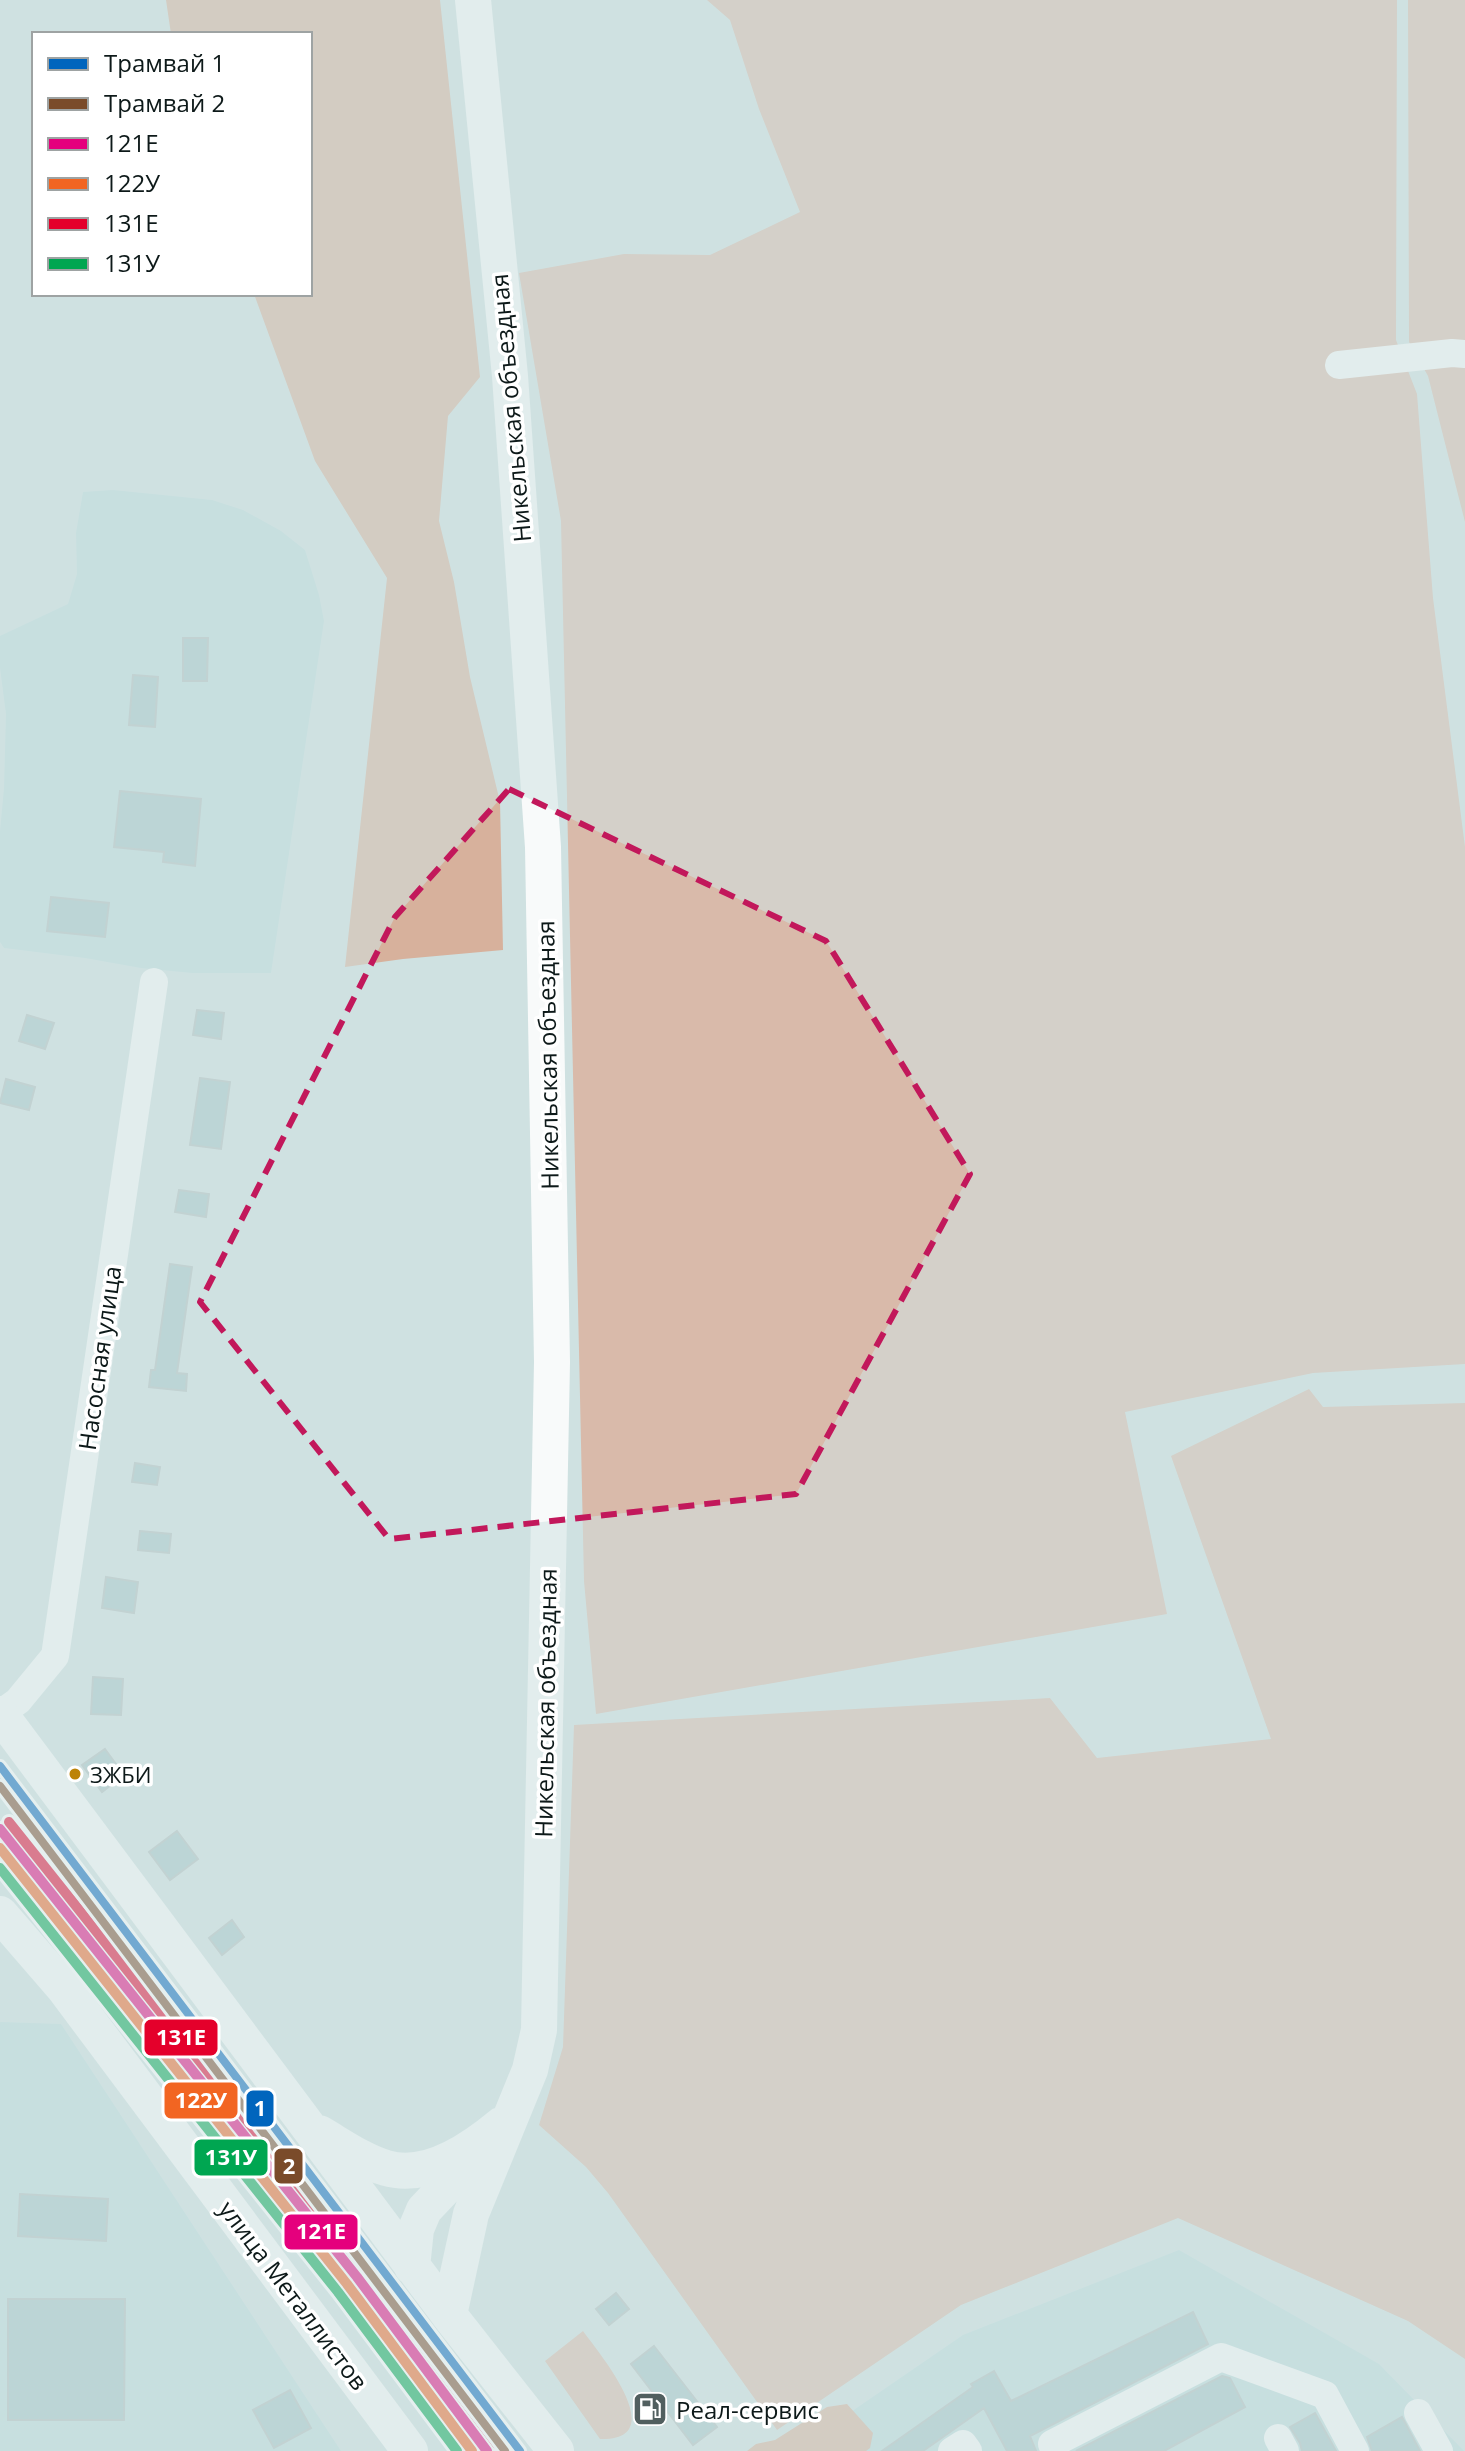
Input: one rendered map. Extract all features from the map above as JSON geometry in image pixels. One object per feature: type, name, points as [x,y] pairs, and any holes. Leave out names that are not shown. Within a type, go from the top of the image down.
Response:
[{"type":"main road","name":"Никельская объездная","points":[[449,2315],[471,2214],[508,2117],[530,2070],[539,2030],[552,1362],[543,847],[510,376],[473,0]]},
{"type":"main road","points":[[0,1714],[374,2215],[413,2253],[449,2315],[556,2451]]},
{"type":"main road","name":"улица Металлистов","points":[[0,1914],[64,1988],[410,2451]]},
{"type":"main road","points":[[307,2126],[351,2152],[387,2168],[411,2171],[436,2165],[463,2152],[508,2117]]},
{"type":"main road","points":[[413,2253],[419,2218],[424,2210],[508,2117]]},
{"type":"main road","points":[[413,2253],[453,2235],[471,2214]]},
{"type":"street","points":[[1339,365],[1465,354]]},
{"type":"street","name":"Насосная улица","points":[[0,1714],[18,1701],[55,1656],[154,982]]},
{"type":"street","points":[[1055,2451],[1052,2444],[1221,2357],[1325,2395],[1355,2451]]},
{"type":"street","points":[[1418,2413],[1439,2451]]},
{"type":"street","points":[[952,2451],[963,2444],[968,2451]]},
{"type":"highlighted area","points":[[509,789],[826,941],[970,1174],[796,1494],[389,1539],[200,1302],[395,917]]},
{"type":"shaded area","points":[[166,0],[440,0],[480,377],[448,416],[439,521],[454,582],[470,677],[500,802],[503,950],[345,967],[387,578],[315,461],[255,296],[312,296],[312,32],[171,32]]},
{"type":"shaded area","points":[[707,0],[1397,0],[1396,340],[1417,394],[1433,598],[1465,847],[1465,1364],[1313,1373],[1125,1412],[1167,1614],[596,1714],[584,1581],[561,521],[519,273],[624,254],[710,255],[800,212],[759,109],[730,20]]},
{"type":"shaded area","points":[[1408,0],[1465,0],[1465,522],[1428,376],[1409,342]]},
{"type":"shaded area","points":[[113,490],[212,500],[243,510],[281,531],[305,550],[324,621],[271,973],[192,973],[141,968],[4,948],[0,942],[0,831],[6,714],[0,668],[0,636],[68,604],[77,574],[76,533],[83,492]]},
{"type":"shaded area","points":[[1309,1389],[1323,1407],[1465,1403],[1465,2359],[1408,2321],[1178,2218],[961,2305],[777,2430],[608,2193],[586,2167],[539,2125],[563,2047],[574,1725],[1050,1698],[1097,1758],[1271,1739],[1171,1456]]},
{"type":"shaded area","points":[[0,2022],[61,2024],[341,2451],[0,2451]]},
{"type":"shaded area","points":[[1179,2250],[1379,2364],[1464,2451],[794,2451],[963,2335]]},
{"type":"shaded area","points":[[583,2331],[625,2394],[631,2412],[630,2426],[621,2436],[600,2439],[545,2361]]},
{"type":"shaded area","points":[[847,2404],[873,2433],[870,2448],[866,2451],[747,2451],[756,2444],[775,2440],[827,2407]]},
{"type":"building","points":[[183,638],[208,638],[207,681],[183,681]]},
{"type":"building","points":[[133,675],[158,677],[155,727],[129,725]]},
{"type":"building","points":[[120,791],[201,799],[195,866],[163,862],[164,852],[114,847]]},
{"type":"building","points":[[51,897],[109,903],[105,937],[47,931]]},
{"type":"building","points":[[197,1010],[224,1013],[221,1039],[193,1035]]},
{"type":"building","points":[[27,1015],[54,1023],[45,1049],[19,1041]]},
{"type":"building","points":[[200,1078],[230,1082],[221,1149],[190,1145]]},
{"type":"building","points":[[6,1079],[35,1087],[29,1110],[0,1103]]},
{"type":"building","points":[[179,1190],[209,1194],[206,1217],[175,1212]]},
{"type":"building","points":[[170,1264],[192,1267],[177,1373],[187,1374],[186,1391],[149,1387],[151,1370],[155,1370]]},
{"type":"building","points":[[135,1463],[160,1467],[157,1485],[132,1482]]},
{"type":"building","points":[[140,1531],[171,1534],[169,1553],[138,1550]]},
{"type":"building","points":[[106,1577],[138,1582],[134,1613],[102,1608]]},
{"type":"building","points":[[93,1677],[123,1679],[121,1715],[91,1714]]},
{"type":"building","points":[[105,1749],[124,1775],[102,1792],[82,1765]]},
{"type":"building","points":[[177,1831],[198,1859],[170,1880],[149,1852]]},
{"type":"building","points":[[232,1920],[244,1937],[222,1955],[209,1938]]},
{"type":"building","points":[[20,2194],[108,2199],[106,2241],[18,2236]]},
{"type":"building","points":[[616,2293],[629,2309],[609,2325],[596,2309]]},
{"type":"building","points":[[8,2299],[125,2299],[124,2420],[8,2420]]},
{"type":"building","points":[[1193,2312],[1208,2344],[1030,2436],[1036,2451],[1007,2451],[984,2408],[923,2451],[882,2451],[973,2387],[971,2384],[994,2371],[1011,2401]]},
{"type":"building","points":[[654,2346],[717,2427],[693,2445],[631,2364]]},
{"type":"building","points":[[1222,2376],[1230,2378],[1245,2407],[1164,2451],[1076,2451]]},
{"type":"building","points":[[290,2390],[311,2428],[274,2448],[253,2410]]},
{"type":"building","points":[[1315,2413],[1336,2451],[1302,2451],[1290,2427]]},
{"type":"building","points":[[1402,2417],[1420,2451],[1372,2451],[1367,2437]]},
{"type":"railway","points":[[0,1853],[347,2287],[471,2451]]},
{"type":"tram line","name":"1","points":[[0,1766],[520,2451]]},
{"type":"tram line","name":"2","points":[[0,1786],[505,2451]]},
{"type":"transit line","name":"131Е","points":[[9,1822],[366,2270],[497,2444]]},
{"type":"transit line","name":"121Е","points":[[0,1829],[357,2277],[487,2451]]},
{"type":"transit line","name":"122У","points":[[0,1848],[347,2284],[472,2451]]},
{"type":"transit line","name":"131У","points":[[0,1868],[338,2292],[457,2451]]},
{"type":"place","name":"ЗЖБИ","points":[[75,1774]]},
{"type":"place","name":"Реал-сервис","points":[[650,2409]]}]
